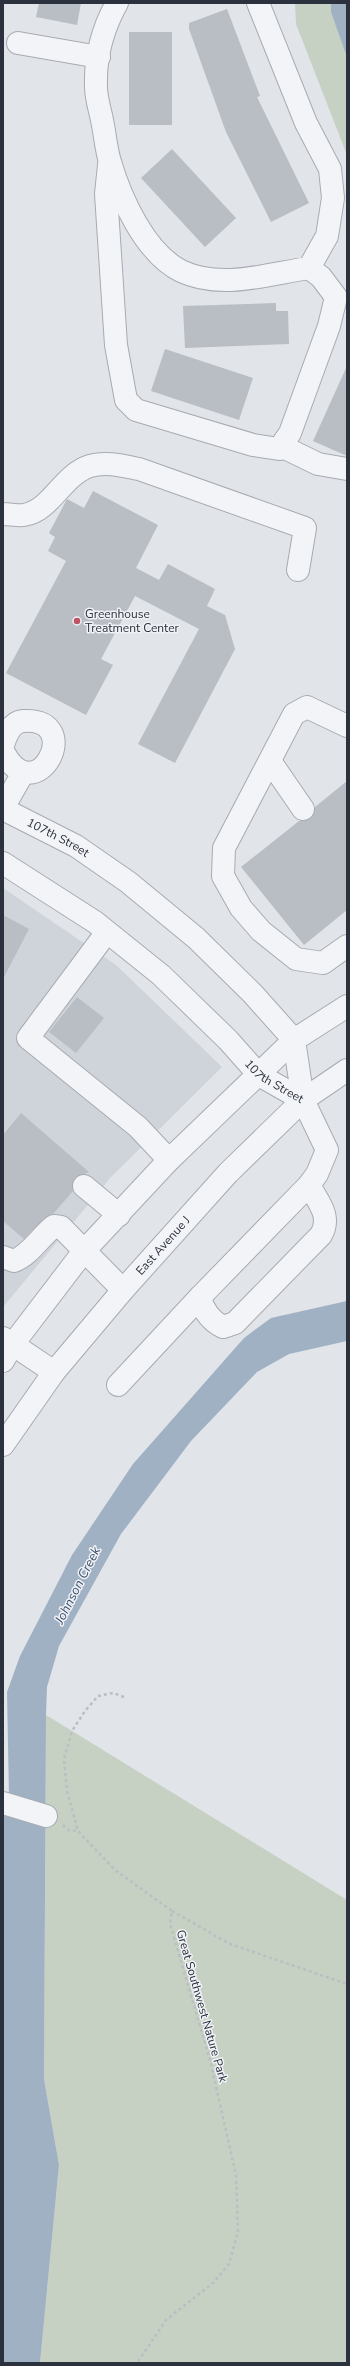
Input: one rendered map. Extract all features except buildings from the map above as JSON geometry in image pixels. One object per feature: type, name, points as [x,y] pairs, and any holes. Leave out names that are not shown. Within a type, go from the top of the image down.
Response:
[{"type":"street","points":[[110,162],[106,194],[116,345],[126,400],[136,410],[168,421],[253,445],[279,449],[290,434],[342,291],[309,268],[252,279],[209,279],[182,272],[166,262],[153,249],[138,226],[110,162],[96,88],[102,38],[117,3]]},
{"type":"street","points":[[258,3],[306,123],[330,169],[332,198],[327,236],[309,268]]},
{"type":"street","points":[[18,43],[99,57]]},
{"type":"street","points":[[281,446],[318,464],[347,469]]},
{"type":"street","points":[[3,514],[25,515],[39,509],[48,502],[64,482],[74,474],[91,465],[112,464],[162,476],[305,528],[298,570]]},
{"type":"street","points":[[347,726],[307,707],[294,714],[224,848],[224,876],[241,908],[261,931],[296,959],[323,963],[347,946]]},
{"type":"street","points":[[3,745],[7,732],[19,722],[34,721],[46,725],[54,738],[54,750],[47,764],[36,772],[23,773],[9,763],[3,751]]},
{"type":"street","points":[[270,761],[303,809]]},
{"type":"street","points":[[3,808],[23,773]]},
{"type":"street","name":"107th Street","points":[[3,808],[76,846],[128,882],[196,938],[252,994],[294,1040],[303,1100]]},
{"type":"street","name":"107th Street","points":[[3,863],[95,922],[161,975],[228,1040],[259,1075],[303,1100]]},
{"type":"street","points":[[107,932],[28,1038],[138,1127],[169,1160]]},
{"type":"street","points":[[54,1372],[6,1348],[84,1251],[169,1160],[294,1040],[347,1006]]},
{"type":"street","name":"East Avenue J","points":[[6,1432],[122,1290],[228,1173],[303,1100],[347,1070]]},
{"type":"street","points":[[118,1385],[318,1174],[327,1150],[303,1100]]},
{"type":"street","points":[[200,1297],[203,1307],[215,1323],[223,1327],[235,1323],[321,1235],[326,1225],[326,1217],[309,1185]]},
{"type":"street","points":[[84,1186],[119,1215]]},
{"type":"street","points":[[3,1257],[14,1262],[22,1258],[54,1226],[61,1228],[122,1290]]},
{"type":"street","points":[[3,1803],[46,1816]]},
{"type":"path","points":[[124,1698],[113,1693],[98,1696],[85,1711],[72,1731],[64,1759],[67,1791],[78,1831],[115,1870],[172,1911],[230,1944],[347,1984]]},
{"type":"path","name":"Great Southwest Nature Park","points":[[137,2363],[166,2320],[213,2283],[229,2264],[238,2232],[236,2176],[210,2060],[170,1924],[172,1911]]},
{"type":"shaded area","points":[[3,888],[116,965],[222,1067],[111,1177],[3,1307]]},
{"type":"green space","points":[[295,3],[347,3],[347,155],[296,24]]},
{"type":"green space","points":[[46,1715],[347,1900],[347,2363],[40,2363],[59,2165],[44,2079]]},
{"type":"water","points":[[331,3],[346,3],[347,57],[331,12]]},
{"type":"water","name":"Johnson Creek","points":[[347,1301],[347,1341],[289,1354],[257,1372],[191,1441],[121,1534],[59,1646],[47,1687],[46,1715],[44,2079],[59,2165],[40,2363],[3,2363],[3,1814],[9,1797],[7,1692],[20,1656],[72,1555],[133,1464],[244,1338],[271,1318]]},
{"type":"place","name":"Greenhouse Treatment Center","points":[[77,621]]}]
